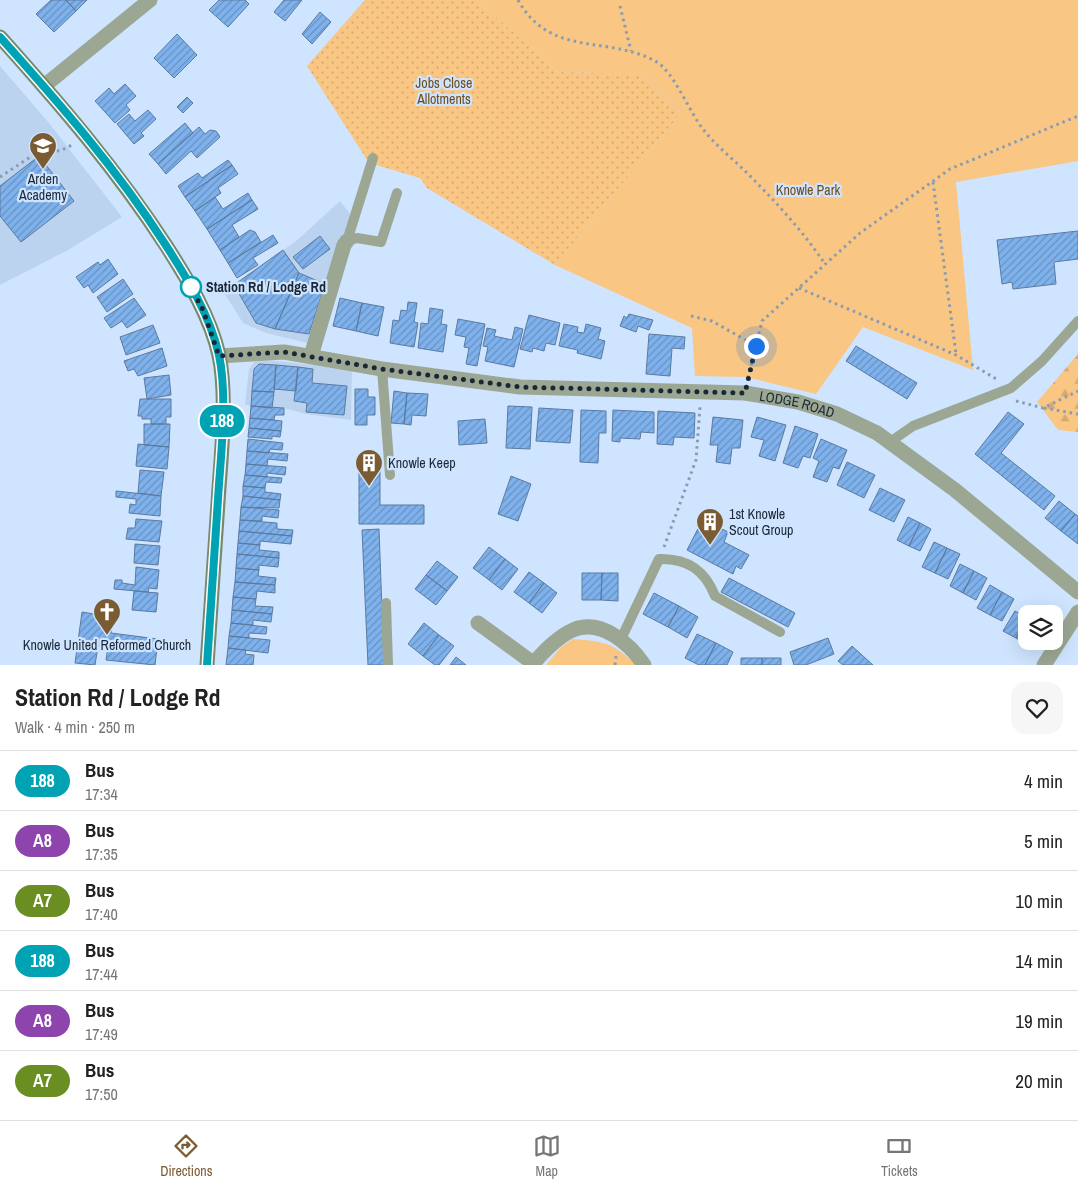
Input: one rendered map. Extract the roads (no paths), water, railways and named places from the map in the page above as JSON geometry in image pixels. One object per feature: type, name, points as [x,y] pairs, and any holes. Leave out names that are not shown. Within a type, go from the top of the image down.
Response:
[{"type":"main road","points":[[0,37],[82,130],[146,215],[180,267],[203,310],[219,356],[223,408],[207,665]]},
{"type":"street","points":[[44,86],[150,0]]},
{"type":"street","points":[[311,356],[344,245],[347,241]]},
{"type":"street","name":"LODGE ROAD","points":[[219,356],[284,352],[382,369],[520,387],[606,391],[745,393],[798,402],[838,414],[877,433],[955,490],[1078,592]]},
{"type":"street","points":[[1044,665],[1078,612]]},
{"type":"street","points":[[478,623],[533,664],[555,642],[574,630],[591,627],[621,639],[630,646],[644,665]]},
{"type":"lane","points":[[347,241],[373,158]]},
{"type":"lane","points":[[347,241],[356,238],[381,242],[397,193]]},
{"type":"lane","points":[[890,442],[913,426],[1011,388],[1042,361],[1078,321]]},
{"type":"lane","points":[[382,369],[390,475]]},
{"type":"lane","points":[[621,639],[659,559],[675,559],[700,570],[710,582],[715,596],[780,632]]},
{"type":"lane","points":[[386,603],[388,665]]},
{"type":"place","name":"Arden Academy","points":[[43,170]]},
{"type":"place","name":"Station Rd / Lodge Rd","points":[[191,287]]},
{"type":"place","name":"Knowle Keep","points":[[369,487]]},
{"type":"place","name":"1st Knowle Scout Group","points":[[710,546]]},
{"type":"place","name":"Knowle United Reformed Church","points":[[107,636]]},
{"type":"park label","name":"Jobs Close Allotments","points":[[444,92]]},
{"type":"park label","name":"Knowle Park","points":[[808,190]]}]
